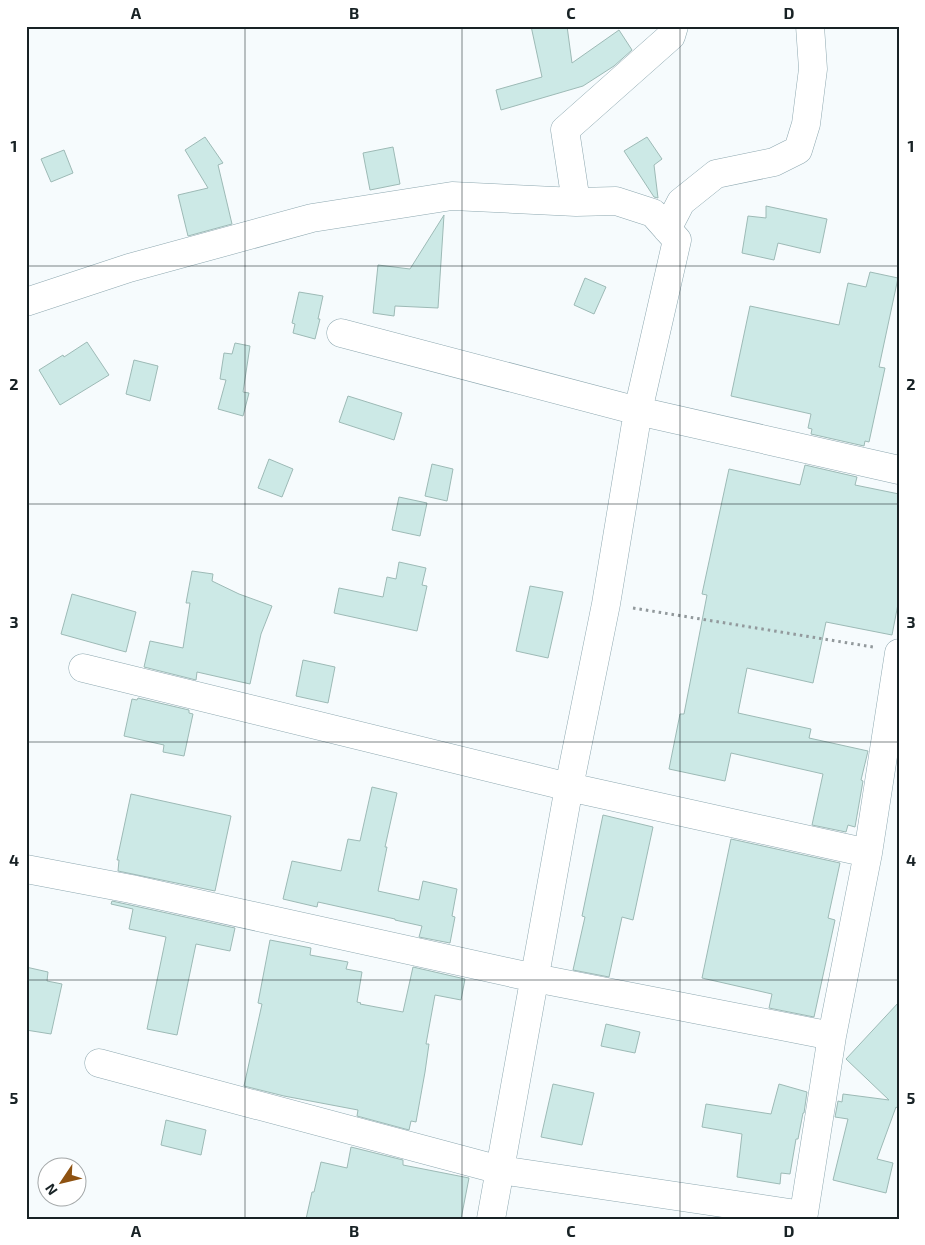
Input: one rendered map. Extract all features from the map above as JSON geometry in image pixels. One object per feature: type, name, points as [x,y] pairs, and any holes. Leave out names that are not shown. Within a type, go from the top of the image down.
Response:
[{"type":"street","points":[[576,202],[565,130],[671,36],[674,26]]},
{"type":"street","points":[[491,1219],[569,786],[606,604],[638,411],[672,235],[681,202],[716,174],[774,162],[798,150],[806,124],[813,69],[810,26]]},
{"type":"street","points":[[26,302],[129,268],[312,218],[452,196],[576,202],[616,201],[653,213],[672,235]]},
{"type":"street","points":[[341,333],[638,411],[899,470]]},
{"type":"street","points":[[99,1063],[500,1170],[803,1217],[832,1036],[868,853],[889,650]]},
{"type":"street","points":[[83,668],[569,786],[868,853]]},
{"type":"street","points":[[26,869],[140,891],[535,978],[832,1036]]},
{"type":"path","points":[[606,604],[889,650]]},
{"type":"building","points":[[531,26],[567,26],[572,63],[619,30],[632,50],[614,66],[583,86],[501,110],[496,90],[542,77]]},
{"type":"building","points":[[205,137],[223,163],[218,165],[232,224],[188,236],[178,195],[208,188],[185,150]]},
{"type":"building","points":[[647,137],[662,159],[654,165],[658,198],[654,197],[624,151]]},
{"type":"building","points":[[393,147],[400,184],[370,190],[363,153]]},
{"type":"building","points":[[64,150],[73,173],[51,182],[41,159]]},
{"type":"building","points":[[766,206],[827,219],[820,253],[778,243],[774,260],[742,253],[748,216],[766,218]]},
{"type":"building","points":[[444,215],[438,308],[395,306],[394,316],[373,313],[378,265],[410,269]]},
{"type":"building","points":[[870,272],[898,278],[879,367],[885,368],[869,442],[865,441],[864,446],[811,434],[812,429],[808,428],[811,414],[731,396],[750,306],[839,325],[848,283],[866,287]]},
{"type":"building","points":[[585,278],[606,287],[594,314],[574,305]]},
{"type":"building","points":[[299,292],[323,296],[315,339],[293,333],[295,324],[292,323]]},
{"type":"building","points":[[87,342],[109,375],[60,405],[39,370]]},
{"type":"building","points":[[235,343],[250,346],[243,392],[249,393],[243,416],[218,409],[226,380],[220,379],[224,353],[232,354]]},
{"type":"building","points":[[134,360],[158,366],[150,401],[126,394]]},
{"type":"building","points":[[348,396],[402,413],[394,440],[339,422]]},
{"type":"building","points":[[269,459],[293,469],[282,497],[258,488]]},
{"type":"building","points":[[432,464],[453,469],[447,501],[425,496]]},
{"type":"building","points":[[805,465],[857,477],[855,485],[899,494],[899,599],[892,635],[826,622],[813,683],[747,668],[738,713],[811,729],[809,738],[868,751],[861,780],[863,781],[855,827],[848,825],[846,832],[812,825],[823,774],[731,753],[725,781],[669,769],[680,714],[684,714],[707,595],[702,594],[729,469],[800,485]]},
{"type":"building","points":[[399,497],[427,503],[420,536],[392,530]]},
{"type":"building","points":[[399,562],[426,568],[422,585],[427,586],[417,631],[334,613],[339,588],[383,597],[387,577],[396,579]]},
{"type":"building","points":[[192,571],[213,574],[212,581],[239,594],[272,606],[261,634],[250,684],[197,672],[196,680],[144,667],[150,641],[183,648],[190,603],[186,603]]},
{"type":"building","points":[[530,586],[563,592],[548,658],[516,651]]},
{"type":"building","points":[[72,594],[136,612],[126,652],[61,634]]},
{"type":"building","points":[[303,660],[335,667],[328,703],[296,696]]},
{"type":"building","points":[[138,698],[189,710],[189,713],[193,714],[184,756],[163,752],[164,745],[124,736],[132,699],[137,700]]},
{"type":"building","points":[[372,787],[397,793],[385,847],[387,847],[378,891],[419,900],[423,881],[457,889],[452,916],[455,917],[450,943],[419,937],[422,926],[318,902],[317,907],[283,899],[292,861],[341,871],[348,839],[360,841]]},
{"type":"building","points":[[131,794],[231,816],[215,891],[118,871],[119,860],[117,860]]},
{"type":"building","points":[[603,815],[653,827],[633,920],[622,917],[609,977],[573,970],[585,917],[582,916]]},
{"type":"building","points":[[731,839],[840,863],[828,918],[835,920],[814,1017],[769,1008],[772,994],[702,978]]},
{"type":"building","points":[[112,901],[235,928],[230,951],[196,944],[177,1035],[147,1029],[166,937],[129,929],[133,909],[111,904]]},
{"type":"building","points":[[270,940],[311,948],[310,955],[348,962],[346,969],[362,972],[357,1002],[360,1004],[403,1012],[413,967],[465,979],[461,1000],[435,995],[426,1044],[429,1044],[416,1122],[411,1121],[409,1130],[357,1116],[358,1110],[284,1096],[244,1086],[262,1004],[258,1003]]},
{"type":"building","points":[[26,967],[48,972],[47,981],[62,984],[51,1034],[26,1030]]},
{"type":"building","points":[[899,1002],[899,1109],[896,1107],[877,1159],[893,1163],[886,1193],[833,1180],[848,1119],[835,1117],[838,1101],[842,1102],[843,1094],[889,1100],[846,1059]]},
{"type":"building","points":[[606,1024],[640,1032],[635,1053],[601,1046]]},
{"type":"building","points":[[553,1084],[594,1093],[582,1145],[541,1137]]},
{"type":"building","points":[[779,1084],[807,1092],[790,1174],[781,1173],[780,1184],[737,1177],[742,1134],[702,1127],[706,1104],[771,1114]]},
{"type":"building","points":[[166,1120],[206,1130],[201,1155],[161,1145]]},
{"type":"building","points":[[351,1147],[403,1160],[403,1165],[469,1178],[461,1219],[306,1219],[321,1162],[347,1168]]}]
